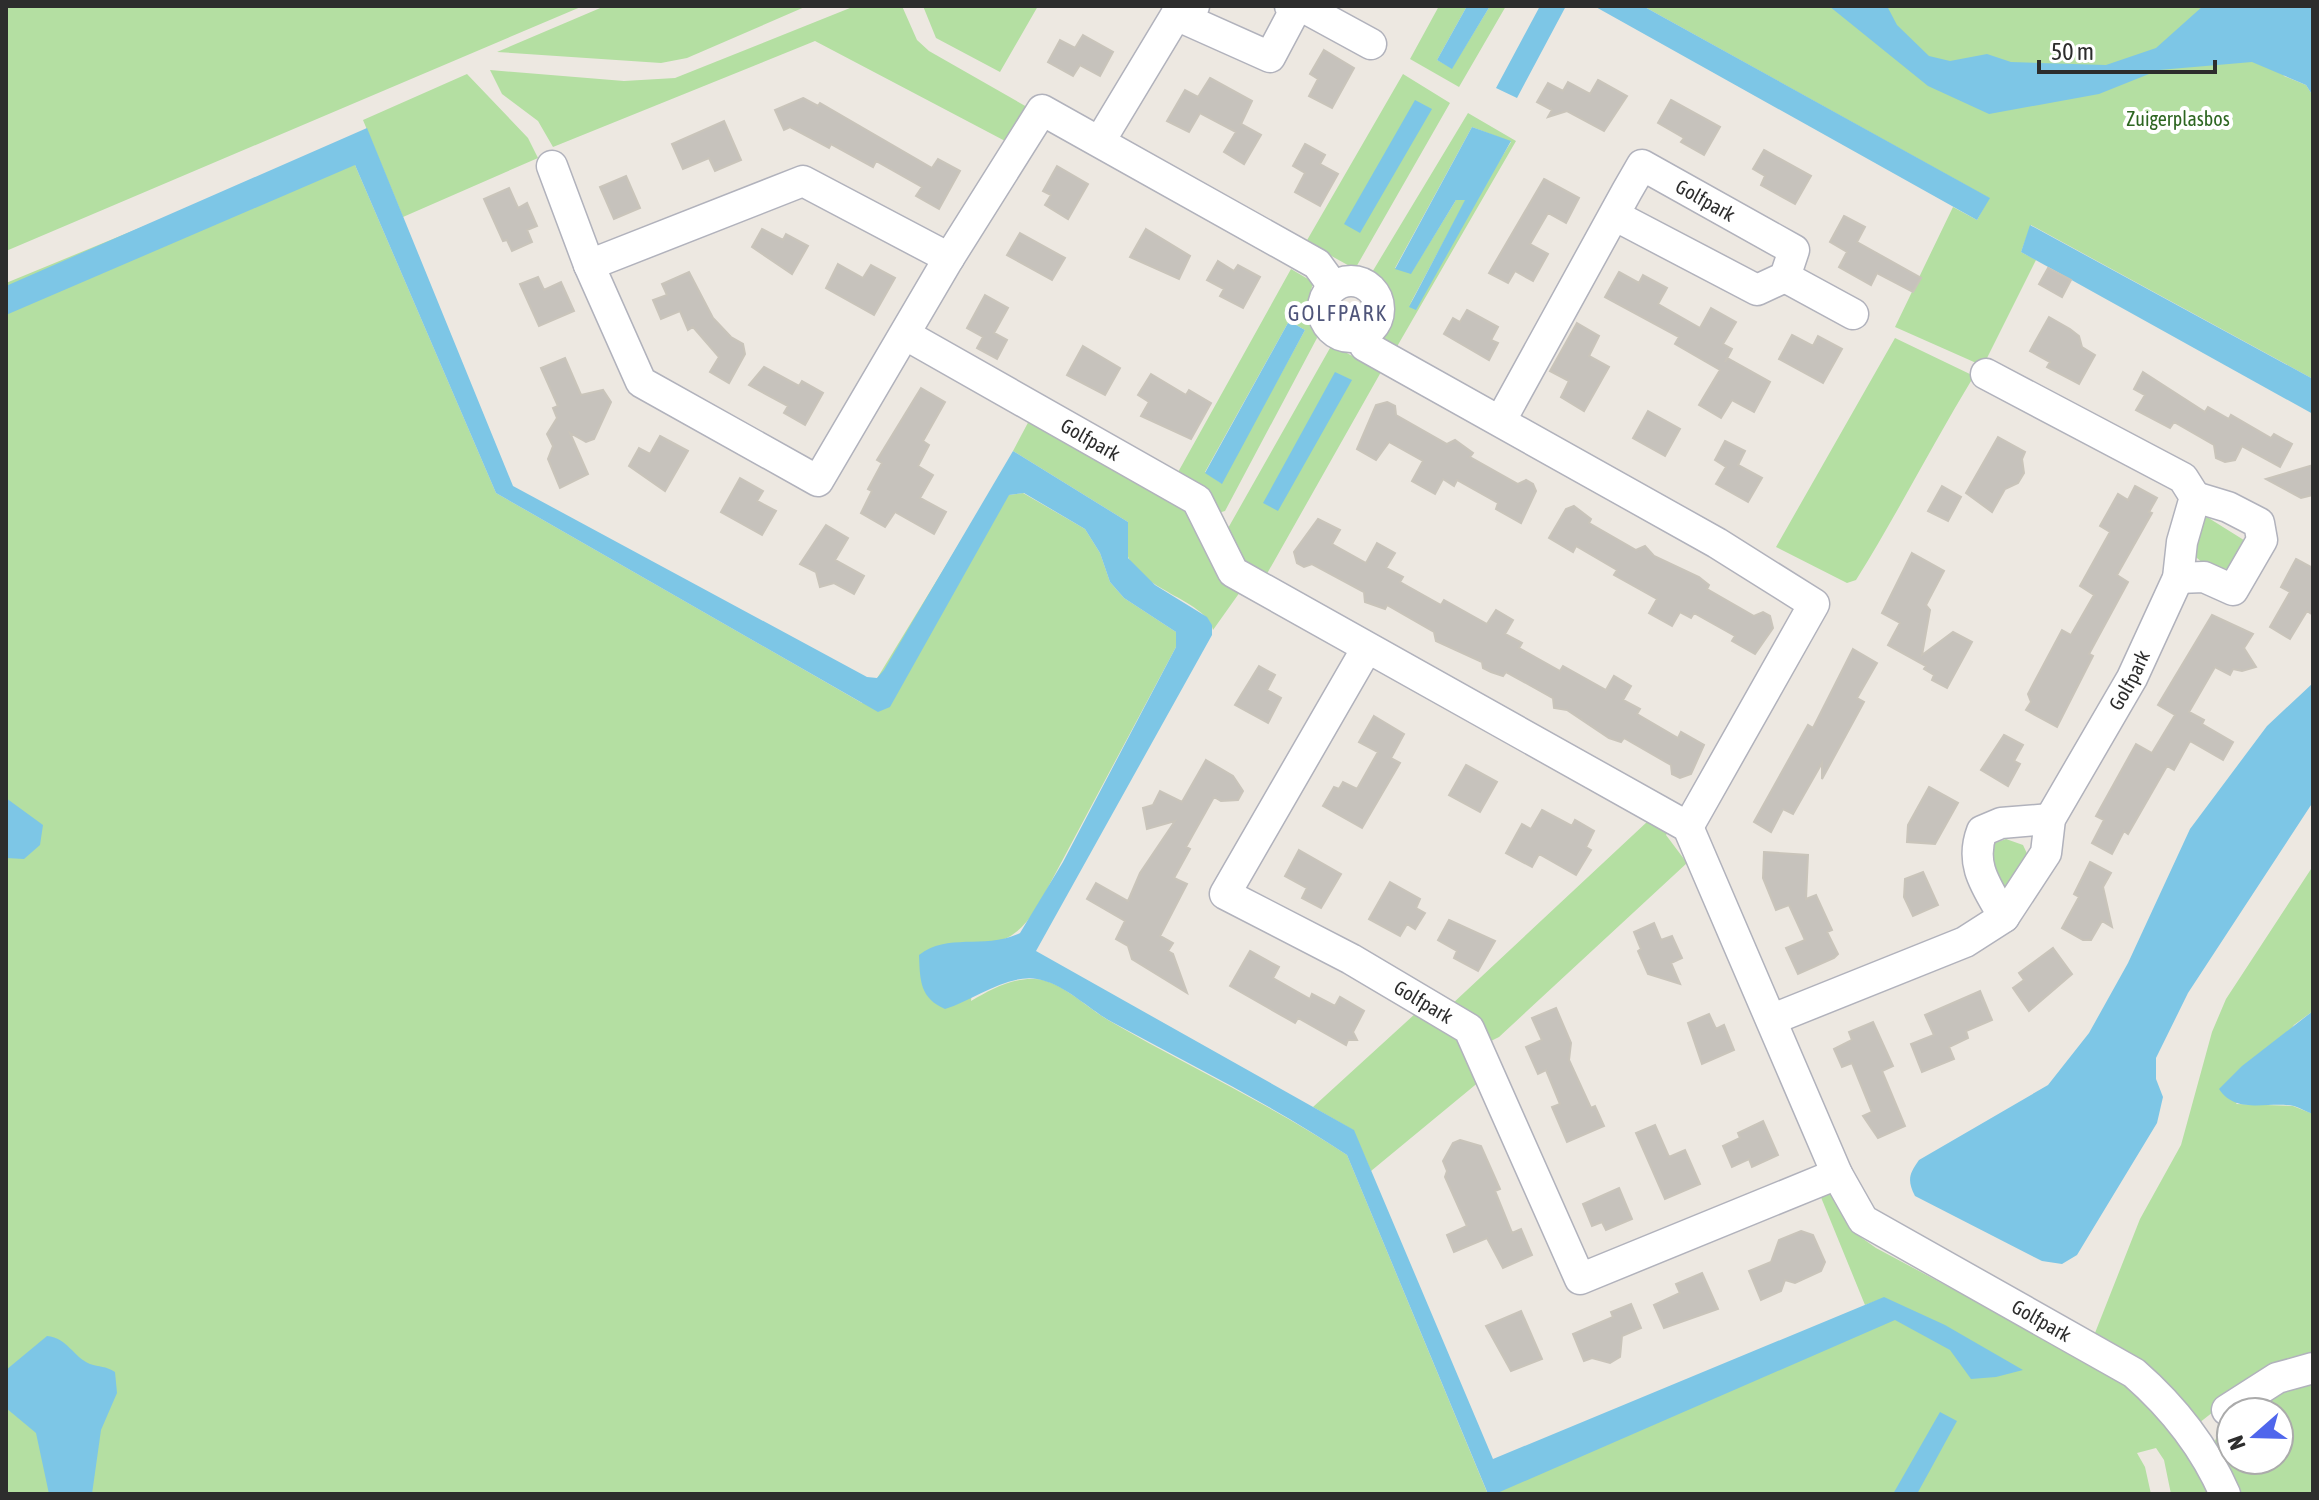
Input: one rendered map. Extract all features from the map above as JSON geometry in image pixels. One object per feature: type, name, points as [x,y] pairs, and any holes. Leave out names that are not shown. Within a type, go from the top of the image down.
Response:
[{"type":"street","points":[[1100,141],[1185,10],[1270,57],[1293,7],[1305,8],[1371,44]]},
{"type":"street","points":[[552,166],[589,265],[641,382],[818,481],[949,258],[1042,110],[1317,264],[1333,286]]},
{"type":"street","name":"Golfpark","points":[[1501,420],[1642,165],[1794,250],[1785,277]]},
{"type":"street","points":[[589,265],[803,181],[949,258]]},
{"type":"street","points":[[1614,215],[1757,290],[1785,277],[1853,314]]},
{"type":"street","points":[[1354,280],[1364,283],[1376,294],[1380,310],[1375,326],[1362,336],[1349,338],[1336,334],[1324,320],[1323,301],[1333,286],[1354,280]]},
{"type":"street","name":"Golfpark","points":[[906,335],[1197,500],[1233,572],[1688,827],[1837,1174],[1863,1220],[2134,1373],[2166,1401],[2194,1437],[2225,1494]]},
{"type":"street","points":[[1362,336],[1365,346],[1717,543],[1814,604],[1688,827]]},
{"type":"street","points":[[1986,374],[2183,478],[2195,497],[2228,507],[2259,523],[2262,540],[2233,590],[2204,577],[2178,578]]},
{"type":"street","name":"Golfpark","points":[[1773,1019],[1965,942],[2004,917],[2046,853],[2050,819],[2132,678],[2178,578],[2182,542],[2195,497]]},
{"type":"street","name":"Golfpark","points":[[1367,648],[1225,894],[1351,959],[1469,1029],[1580,1279],[1837,1174]]},
{"type":"street","points":[[2004,917],[1976,866],[1976,848],[1982,831],[2001,823],[2050,819]]},
{"type":"street","points":[[2249,1396],[2277,1378],[2313,1368]]},
{"type":"green space","points":[[6,6],[583,6],[6,251]]},
{"type":"green space","points":[[605,6],[807,6],[687,58],[661,63],[497,52]]},
{"type":"green space","points":[[855,6],[902,6],[917,40],[929,51],[1027,107],[1007,142],[815,41],[553,147],[538,121],[502,94],[490,70],[624,81],[675,78]]},
{"type":"green space","points":[[923,6],[1038,6],[1000,72],[936,38]]},
{"type":"green space","points":[[1439,6],[1467,6],[1437,60],[1452,68],[1490,6],[1506,6],[1459,87],[1410,59]]},
{"type":"green space","name":"Zuigerplasbos","points":[[1643,6],[2246,6],[2284,76],[2306,85],[2313,96],[2313,379],[2031,225],[2021,252],[2036,260],[1983,366],[1895,327],[1953,207],[1977,220],[1989,198]]},
{"type":"green space","points":[[467,74],[528,138],[538,158],[403,217],[363,120]]},
{"type":"green space","points":[[1403,74],[1450,103],[1355,269],[1306,242]]},
{"type":"green space","points":[[1468,113],[1516,141],[1395,350],[1377,341],[1386,306],[1382,291],[1371,274]],"holes":[[[1472,127],[1511,142],[1409,306],[1466,200],[1456,200],[1411,273],[1395,268]]]},
{"type":"green space","points":[[317,155],[355,165],[496,493],[862,703],[995,485],[1009,495],[1023,493],[1085,529],[1100,553],[1110,582],[1124,598],[1176,632],[1176,647],[1037,908],[1012,935],[997,942],[977,943],[971,1001],[1017,980],[1043,980],[1053,984],[1108,1020],[1347,1155],[1487,1492],[1884,1298],[1865,1305],[1818,1190],[1836,1198],[1850,1227],[1876,1248],[2110,1373],[2163,1415],[2193,1459],[2207,1494],[2171,1494],[2164,1460],[2156,1448],[2137,1453],[2145,1467],[2151,1494],[6,1494],[6,283]]},
{"type":"green space","points":[[1291,269],[1313,282],[1307,308],[1317,338],[1225,511],[1218,513],[1177,474]],"holes":[[[1289,321],[1305,330],[1221,483],[1205,472]]]},
{"type":"green space","points":[[1895,338],[1974,376],[1856,580],[1847,583],[1776,547]]},
{"type":"green space","points":[[1336,347],[1381,372],[1264,579],[1238,559],[1227,530],[1330,348]]},
{"type":"green space","points":[[1031,417],[1188,506],[1240,592],[1213,630],[1209,620],[1200,612],[1136,570],[1127,551],[1128,522],[1013,451]]},
{"type":"green space","points":[[2207,517],[2247,542],[2229,569],[2207,565],[2191,551],[2201,520]]},
{"type":"green space","points":[[1648,821],[1668,832],[1666,835],[1687,863],[1499,1037],[1487,1043],[1451,1005]]},
{"type":"green space","points":[[2006,839],[2023,845],[2031,862],[2009,900],[1987,858],[1995,843]]},
{"type":"green space","points":[[2313,866],[2313,1011],[2294,1025],[2236,1104],[2293,1106],[2313,1114],[2313,1359],[2233,1396],[2215,1396],[2215,1410],[2199,1423],[2093,1338],[2140,1219],[2181,1145],[2212,1032],[2226,999]]},
{"type":"green space","points":[[1416,1013],[1463,1041],[1480,1081],[1371,1171],[1353,1130],[1313,1107]]},
{"type":"green space","points":[[2313,1376],[2313,1494],[2237,1494],[2228,1476],[2295,1476],[2295,1396],[2272,1396]]},
{"type":"water","points":[[1467,6],[1490,6],[1452,69],[1437,60]]},
{"type":"water","points":[[1540,6],[1566,6],[1517,98],[1496,88]]},
{"type":"water","points":[[1594,6],[1643,6],[1990,198],[1977,220]]},
{"type":"water","points":[[1829,6],[1887,6],[1897,25],[1929,56],[1950,61],[1987,54],[2011,62],[2106,65],[2156,48],[2203,6],[2313,6],[2313,96],[2306,85],[2252,62],[2159,70],[2099,94],[1989,114],[1928,86]]},
{"type":"water","points":[[1415,100],[1432,109],[1360,233],[1344,224]]},
{"type":"water","points":[[1472,127],[1511,141],[1416,310],[1409,307],[1465,200],[1456,200],[1411,274],[1395,269]]},
{"type":"water","points":[[367,128],[513,486],[867,677],[877,678],[884,670],[1013,451],[1128,522],[1128,558],[1155,585],[1207,617],[1212,625],[1212,635],[1036,951],[1354,1130],[1493,1459],[1884,1297],[1945,1325],[2023,1370],[1971,1379],[1950,1350],[1895,1320],[1495,1494],[1488,1494],[1347,1155],[1261,1102],[1112,1022],[1067,991],[1047,982],[1026,978],[1014,980],[945,1009],[931,1000],[923,988],[919,955],[930,948],[954,942],[1007,938],[1020,933],[1063,862],[1176,647],[1176,632],[1124,598],[1110,582],[1100,553],[1085,529],[1024,493],[1009,495],[890,707],[878,712],[496,493],[355,165],[6,315],[6,286]]},
{"type":"water","points":[[2030,225],[2313,379],[2313,414],[2021,252]]},
{"type":"water","points":[[1289,321],[1305,330],[1222,484],[1205,473]]},
{"type":"water","points":[[1335,372],[1352,380],[1278,511],[1263,503]]},
{"type":"water","points":[[2313,683],[2313,802],[2188,993],[2156,1058],[2156,1079],[2163,1097],[2157,1123],[2077,1255],[2062,1264],[2042,1261],[1915,1196],[1910,1177],[1919,1160],[2048,1085],[2089,1033],[2128,963],[2190,829],[2267,726]]},
{"type":"water","points":[[6,798],[43,825],[40,845],[24,859],[6,858]]},
{"type":"water","points":[[2313,1011],[2313,1114],[2294,1106],[2243,1104],[2226,1097],[2219,1089],[2242,1066]]},
{"type":"water","points":[[47,1336],[60,1340],[90,1364],[115,1372],[117,1393],[101,1430],[92,1494],[49,1494],[36,1433],[6,1408],[6,1370]]},
{"type":"water","points":[[1940,1412],[1957,1421],[1917,1494],[1893,1494]]},
{"type":"building","points":[[1083,35],[1113,52],[1100,76],[1080,65],[1073,76],[1048,62],[1060,40],[1075,48]]},
{"type":"building","points":[[1324,50],[1354,68],[1332,108],[1309,96],[1318,79],[1310,74]]},
{"type":"building","points":[[1210,78],[1252,101],[1241,124],[1261,135],[1244,164],[1224,152],[1236,132],[1200,113],[1189,132],[1167,121],[1185,90],[1198,97]]},
{"type":"building","points":[[1598,80],[1627,96],[1604,131],[1567,111],[1548,117],[1552,110],[1537,102],[1548,83],[1563,91],[1568,82],[1590,94]]},
{"type":"building","points":[[803,98],[818,106],[820,103],[932,168],[938,159],[960,171],[939,209],[916,196],[922,187],[876,161],[873,167],[831,144],[829,148],[790,127],[784,130],[775,110]]},
{"type":"building","points":[[1671,100],[1720,127],[1704,155],[1681,142],[1684,138],[1658,123]]},
{"type":"building","points":[[724,121],[741,160],[715,171],[709,158],[683,169],[672,144]]},
{"type":"building","points":[[1305,144],[1325,155],[1320,164],[1338,174],[1320,206],[1295,192],[1305,173],[1293,166]]},
{"type":"building","points":[[1764,150],[1811,176],[1795,204],[1761,185],[1765,176],[1753,169]]},
{"type":"building","points":[[1057,166],[1088,184],[1068,219],[1045,205],[1051,195],[1043,191]]},
{"type":"building","points":[[626,176],[640,208],[614,219],[600,187]]},
{"type":"building","points":[[1544,179],[1579,198],[1566,223],[1548,213],[1530,244],[1548,254],[1533,281],[1515,271],[1508,283],[1489,273]]},
{"type":"building","points":[[509,188],[518,208],[527,203],[537,226],[527,230],[532,242],[512,251],[507,240],[503,241],[484,199]]},
{"type":"building","points":[[1844,216],[1865,227],[1857,242],[1921,278],[1913,292],[1877,273],[1871,285],[1839,267],[1847,252],[1830,242]]},
{"type":"building","points":[[762,229],[783,240],[786,234],[808,246],[792,274],[752,247]]},
{"type":"building","points":[[1146,229],[1190,256],[1179,279],[1130,257]]},
{"type":"building","points":[[1020,233],[1065,258],[1052,280],[1007,255]]},
{"type":"building","points":[[1218,261],[1234,271],[1238,265],[1260,277],[1243,308],[1220,296],[1224,289],[1207,280]]},
{"type":"building","points":[[838,264],[863,278],[871,265],[895,278],[874,315],[826,288]]},
{"type":"building","points":[[2048,268],[2071,280],[2062,297],[2039,284]]},
{"type":"building","points":[[689,272],[713,318],[731,337],[743,344],[745,354],[729,383],[710,372],[719,357],[693,327],[688,330],[680,311],[661,319],[653,300],[667,295],[662,284]]},
{"type":"building","points":[[1619,272],[1639,283],[1643,275],[1667,288],[1658,304],[1700,328],[1711,308],[1736,322],[1723,344],[1732,349],[1727,358],[1770,382],[1754,412],[1732,400],[1721,418],[1699,405],[1720,370],[1675,344],[1679,337],[1605,297]]},
{"type":"building","points":[[538,277],[544,290],[561,282],[574,311],[539,326],[520,284]]},
{"type":"building","points":[[985,295],[1008,308],[994,333],[1007,340],[997,359],[977,348],[983,337],[967,328]]},
{"type":"building","points":[[1467,310],[1498,327],[1491,340],[1498,343],[1489,360],[1444,334],[1453,318],[1460,322]]},
{"type":"building","points":[[2049,317],[2079,336],[2082,347],[2095,355],[2079,384],[2047,367],[2050,362],[2030,351]]},
{"type":"building","points":[[1577,323],[1599,336],[1589,356],[1609,367],[1584,411],[1561,397],[1569,381],[1550,371]]},
{"type":"building","points":[[1792,335],[1813,346],[1818,336],[1842,349],[1823,383],[1779,359]]},
{"type":"building","points":[[1083,346],[1120,368],[1105,395],[1067,375]]},
{"type":"building","points":[[565,358],[581,395],[603,390],[611,402],[594,439],[586,442],[570,433],[588,474],[560,488],[548,459],[553,446],[547,434],[557,418],[553,408],[558,406],[541,368]]},
{"type":"building","points":[[764,367],[799,386],[802,381],[823,393],[805,425],[784,413],[788,406],[749,385]]},
{"type":"building","points":[[2143,372],[2205,412],[2208,407],[2229,419],[2231,415],[2271,438],[2274,434],[2292,444],[2280,467],[2242,446],[2235,460],[2225,462],[2216,458],[2214,445],[2174,422],[2170,428],[2136,410],[2145,395],[2134,389]]},
{"type":"building","points":[[1151,374],[1186,395],[1189,390],[1211,403],[1191,439],[1141,416],[1149,402],[1138,395]]},
{"type":"building","points":[[921,388],[945,402],[923,441],[929,445],[918,466],[933,475],[920,498],[946,512],[934,534],[895,512],[885,527],[861,513],[872,491],[868,489],[882,463],[877,460]]},
{"type":"building","points":[[1387,402],[1395,406],[1396,415],[1447,444],[1455,440],[1473,453],[1470,457],[1518,484],[1526,480],[1533,484],[1536,491],[1521,523],[1496,509],[1498,503],[1457,480],[1454,486],[1443,479],[1435,494],[1412,481],[1423,461],[1389,442],[1376,460],[1357,449],[1376,405]]},
{"type":"building","points":[[1648,411],[1680,429],[1665,456],[1633,438]]},
{"type":"building","points":[[660,436],[688,451],[665,491],[629,466],[639,448],[650,454]]},
{"type":"building","points":[[1998,437],[2025,452],[2022,459],[2024,473],[2018,483],[2005,489],[1992,512],[1966,493]]},
{"type":"building","points":[[1725,441],[1745,451],[1738,465],[1762,478],[1748,502],[1716,484],[1726,467],[1715,460]]},
{"type":"building","points":[[2313,465],[2313,495],[2301,498],[2266,479]]},
{"type":"building","points":[[740,478],[763,491],[757,501],[776,511],[762,535],[721,512]]},
{"type":"building","points":[[1942,486],[1961,497],[1948,521],[1928,511]]},
{"type":"building","points":[[2135,486],[2157,498],[2149,512],[2152,513],[2117,575],[2128,582],[2089,654],[2093,656],[2057,727],[2026,710],[2031,702],[2028,694],[2062,630],[2071,635],[2094,595],[2080,586],[2110,532],[2100,526],[2118,494],[2128,500]]},
{"type":"building","points":[[1574,506],[1591,519],[1589,523],[1636,550],[1645,546],[1654,556],[1699,577],[1709,585],[1707,589],[1754,616],[1763,612],[1770,616],[1773,628],[1755,654],[1732,641],[1735,636],[1694,613],[1691,618],[1680,612],[1672,626],[1649,613],[1657,599],[1614,575],[1617,570],[1576,546],[1573,552],[1549,538],[1566,509]]},
{"type":"building","points":[[1318,519],[1340,530],[1332,544],[1366,563],[1377,543],[1395,553],[1386,568],[1403,577],[1400,582],[1441,605],[1444,600],[1487,624],[1496,610],[1513,620],[1505,634],[1522,643],[1519,648],[1560,671],[1563,666],[1606,690],[1614,676],[1631,686],[1623,700],[1640,709],[1637,714],[1678,738],[1681,732],[1704,745],[1691,774],[1680,778],[1672,774],[1671,765],[1624,738],[1621,742],[1609,738],[1567,710],[1554,708],[1553,698],[1506,672],[1503,676],[1483,668],[1482,662],[1436,641],[1434,632],[1387,605],[1385,609],[1365,602],[1364,592],[1312,564],[1304,567],[1297,563],[1294,552]]},
{"type":"building","points":[[826,525],[848,538],[835,560],[864,576],[854,594],[834,583],[820,587],[816,572],[800,564]]},
{"type":"building","points":[[1912,553],[1944,571],[1926,605],[1930,610],[1922,655],[1953,632],[1972,642],[1947,688],[1932,680],[1934,675],[1924,669],[1926,666],[1888,645],[1900,623],[1882,613]]},
{"type":"building","points":[[2296,559],[2313,568],[2313,615],[2307,611],[2290,639],[2270,627],[2290,592],[2281,587]]},
{"type":"building","points":[[2212,615],[2253,634],[2244,648],[2256,667],[2242,671],[2233,669],[2230,675],[2215,667],[2189,712],[2204,720],[2202,724],[2233,742],[2223,760],[2190,741],[2174,770],[2167,766],[2128,834],[2124,831],[2112,854],[2092,843],[2104,820],[2096,816],[2136,744],[2152,753],[2175,715],[2158,705]]},
{"type":"building","points":[[1853,649],[1877,663],[1857,698],[1864,702],[1822,779],[1822,763],[1793,814],[1783,809],[1771,832],[1754,822],[1808,725],[1813,728]]},
{"type":"building","points":[[1259,666],[1275,675],[1267,690],[1281,698],[1268,723],[1235,705]]},
{"type":"building","points":[[1374,716],[1404,734],[1391,758],[1400,763],[1362,828],[1323,806],[1334,787],[1339,789],[1343,782],[1357,789],[1378,752],[1359,742]]},
{"type":"building","points":[[2004,735],[2023,745],[2014,761],[2020,764],[2008,786],[1981,770]]},
{"type":"building","points":[[1206,760],[1233,776],[1243,791],[1238,800],[1221,801],[1214,797],[1186,847],[1190,849],[1174,878],[1187,884],[1160,936],[1173,943],[1168,951],[1173,954],[1187,993],[1132,959],[1128,946],[1116,939],[1125,921],[1087,899],[1096,883],[1128,901],[1140,873],[1175,821],[1147,829],[1143,808],[1153,805],[1160,791],[1182,802]]},
{"type":"building","points":[[1466,765],[1497,782],[1480,812],[1449,795]]},
{"type":"building","points":[[1929,787],[1958,803],[1935,844],[1907,842],[1908,825]]},
{"type":"building","points":[[1542,810],[1572,826],[1575,820],[1594,831],[1586,847],[1591,850],[1576,875],[1539,854],[1532,867],[1506,853],[1522,824],[1531,829]]},
{"type":"building","points":[[1299,850],[1341,874],[1321,908],[1302,898],[1307,888],[1285,876]]},
{"type":"building","points":[[1764,852],[1808,855],[1806,899],[1816,895],[1832,930],[1827,932],[1838,954],[1834,958],[1798,974],[1786,948],[1805,940],[1789,905],[1776,910],[1763,878]]},
{"type":"building","points":[[2090,862],[2111,873],[2103,887],[2112,927],[2102,921],[2091,940],[2083,940],[2062,928],[2079,897],[2074,894]]},
{"type":"building","points":[[1923,872],[1938,905],[1913,916],[1904,897],[1905,879]]},
{"type":"building","points":[[1390,882],[1420,899],[1416,908],[1425,913],[1415,929],[1407,924],[1400,936],[1369,919]]},
{"type":"building","points":[[1449,920],[1495,941],[1478,971],[1454,958],[1457,951],[1438,940]]},
{"type":"building","points":[[1654,923],[1661,940],[1672,936],[1682,958],[1671,963],[1680,984],[1648,974],[1638,951],[1641,949],[1634,932]]},
{"type":"building","points":[[2053,948],[2072,974],[2029,1011],[2013,988],[2024,980],[2019,973]]},
{"type":"building","points":[[1250,951],[1279,967],[1273,978],[1310,999],[1312,994],[1335,1006],[1340,997],[1364,1011],[1353,1032],[1357,1040],[1348,1040],[1346,1045],[1298,1018],[1295,1023],[1230,986]]},
{"type":"building","points":[[1980,991],[1992,1020],[1966,1031],[1968,1038],[1949,1047],[1954,1059],[1922,1072],[1911,1044],[1934,1035],[1925,1015]]},
{"type":"building","points":[[1556,1008],[1571,1043],[1569,1060],[1591,1108],[1595,1106],[1604,1126],[1567,1142],[1552,1107],[1560,1104],[1546,1070],[1538,1074],[1526,1047],[1542,1040],[1532,1018]]},
{"type":"building","points":[[1709,1014],[1716,1029],[1724,1025],[1734,1050],[1702,1064],[1688,1023]]},
{"type":"building","points":[[1873,1022],[1893,1066],[1882,1071],[1905,1126],[1878,1138],[1863,1116],[1872,1112],[1852,1063],[1842,1067],[1834,1049],[1852,1040],[1849,1032]]},
{"type":"building","points":[[1763,1121],[1778,1155],[1752,1167],[1749,1159],[1732,1167],[1723,1146],[1740,1138],[1738,1133]]},
{"type":"building","points":[[1655,1125],[1669,1157],[1685,1150],[1700,1184],[1665,1199],[1636,1133]]},
{"type":"building","points":[[1460,1140],[1481,1146],[1500,1189],[1495,1191],[1512,1233],[1521,1229],[1532,1255],[1503,1268],[1487,1238],[1454,1252],[1447,1235],[1467,1226],[1445,1177],[1447,1171],[1443,1161],[1453,1143]]},
{"type":"building","points":[[1619,1188],[1632,1219],[1606,1230],[1602,1222],[1592,1226],[1583,1204]]},
{"type":"building","points":[[1801,1231],[1813,1235],[1825,1262],[1821,1271],[1795,1283],[1785,1280],[1781,1291],[1761,1300],[1749,1271],[1771,1262],[1779,1240]]},
{"type":"building","points":[[1702,1273],[1718,1309],[1664,1328],[1654,1305],[1680,1293],[1676,1284]]},
{"type":"building","points":[[1631,1304],[1641,1328],[1622,1336],[1620,1357],[1610,1363],[1592,1358],[1584,1361],[1573,1334],[1613,1317],[1611,1312]]},
{"type":"building","points":[[1521,1311],[1542,1359],[1511,1371],[1486,1326]]},
{"type":"district","name":"GOLFPARK","points":[[1338,313]]}]
